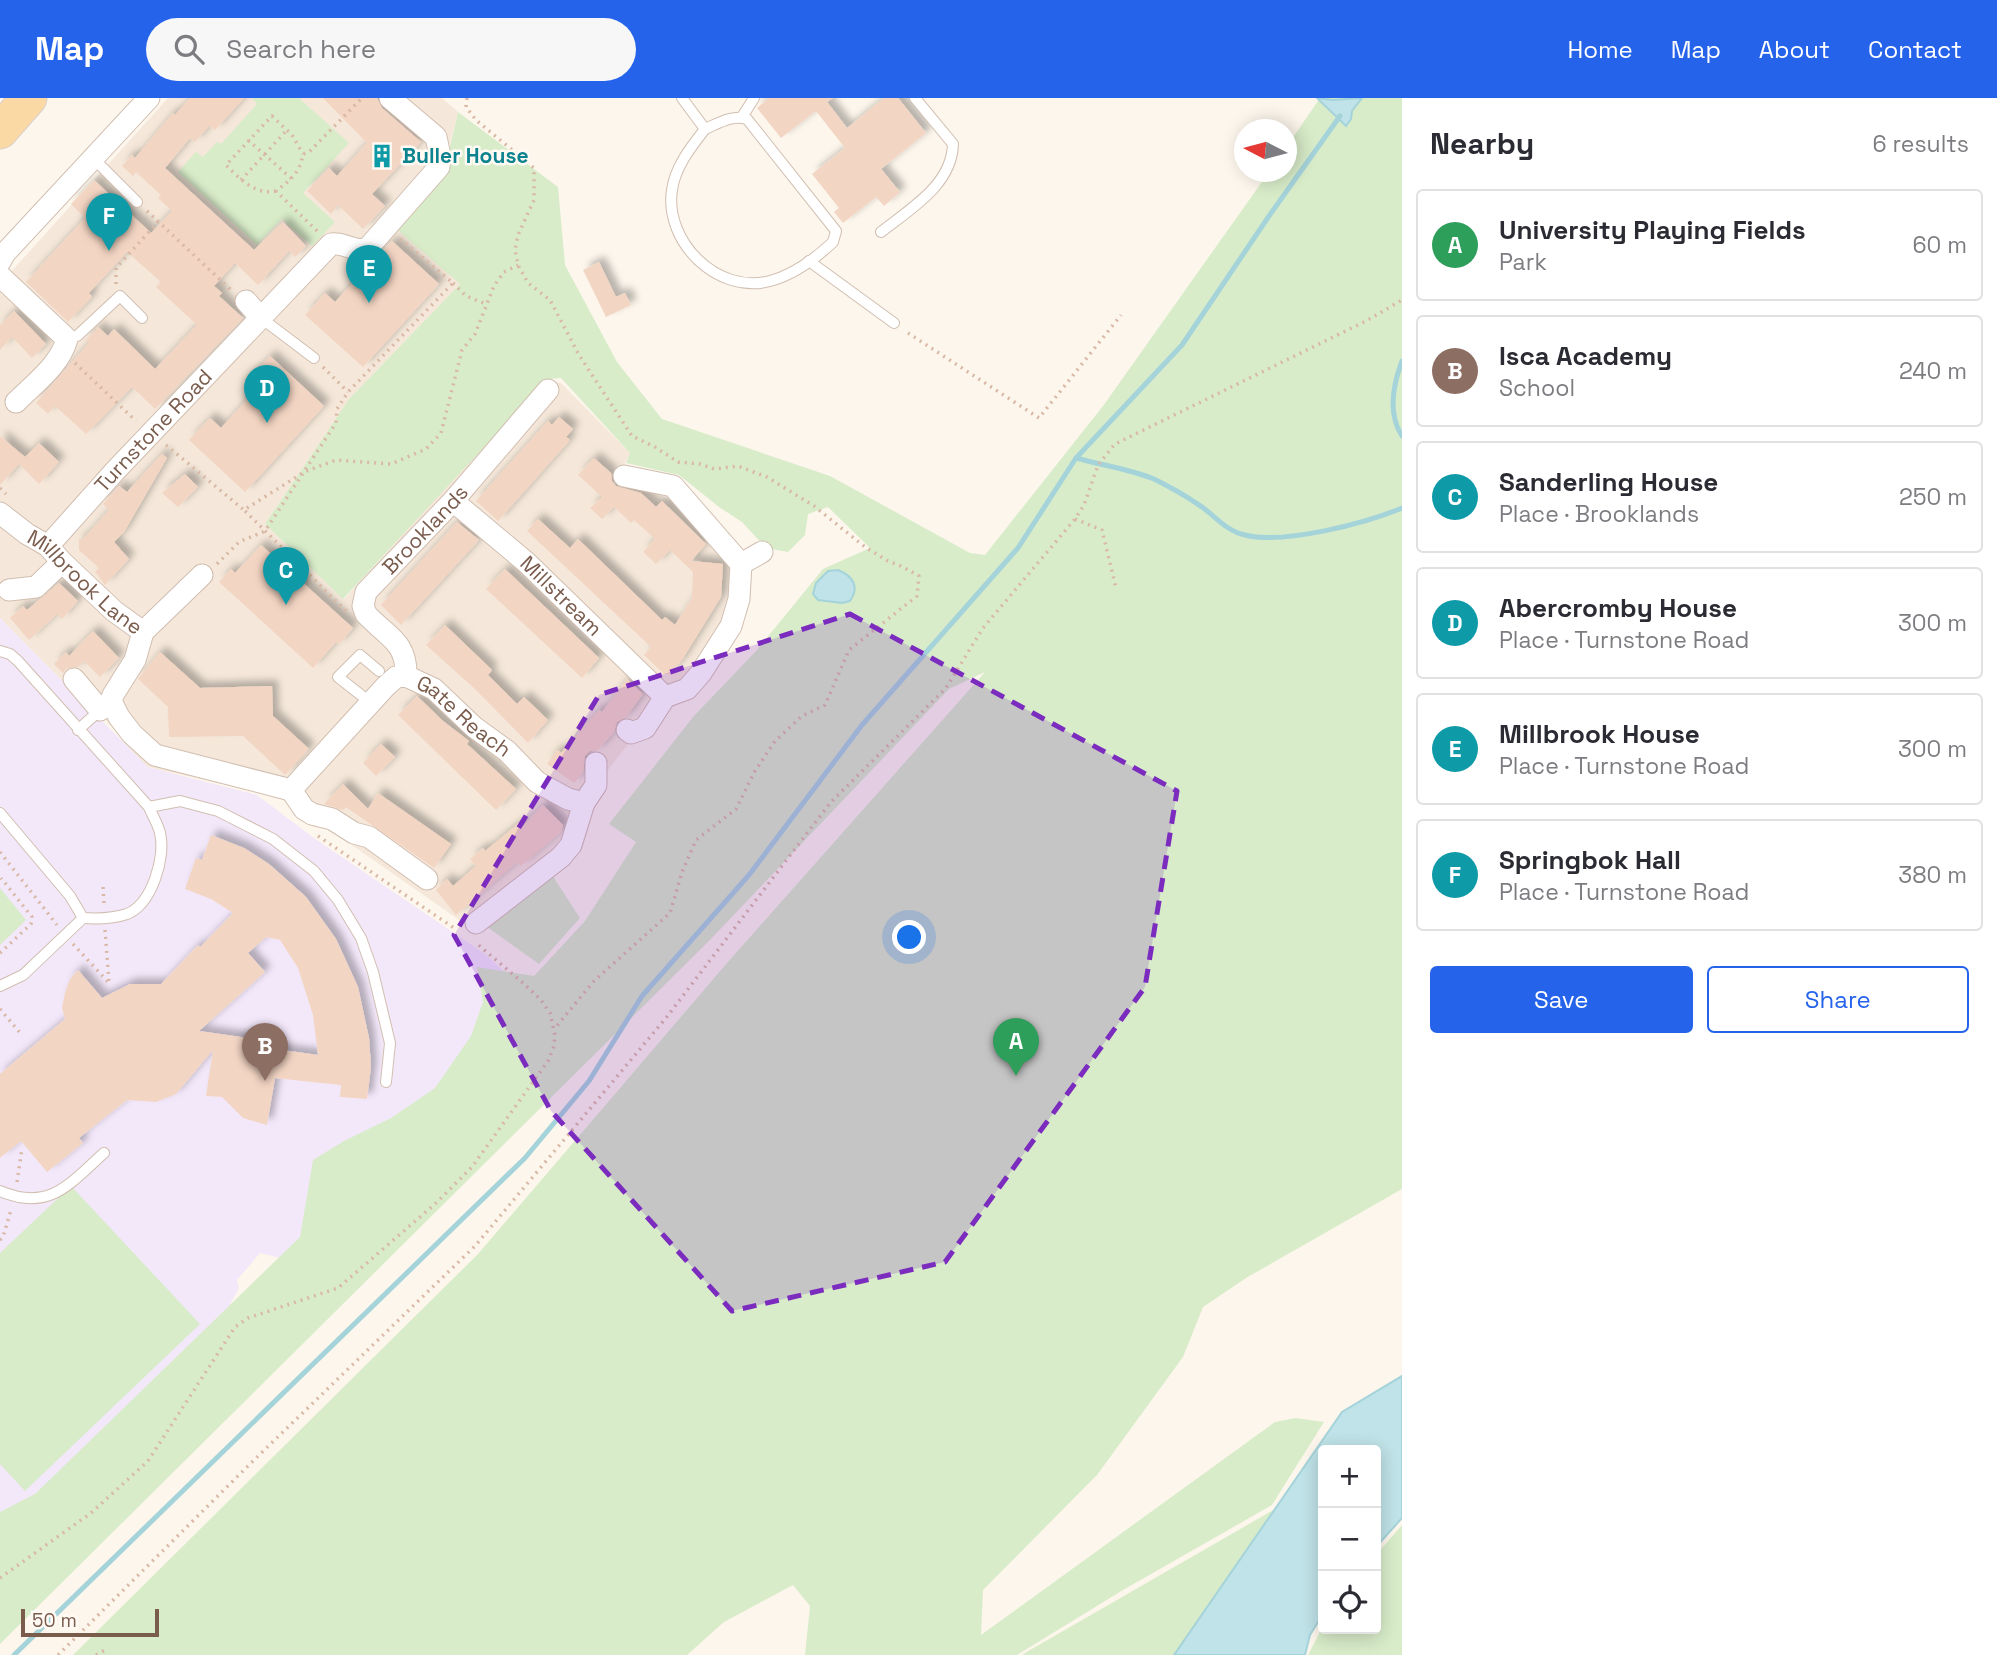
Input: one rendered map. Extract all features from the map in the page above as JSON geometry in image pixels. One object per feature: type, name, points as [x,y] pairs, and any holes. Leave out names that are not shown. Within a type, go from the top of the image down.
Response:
[{"type":"main road","points":[[0,131],[29,98]]},
{"type":"street","points":[[0,262],[5,253],[149,98]]},
{"type":"street","points":[[331,244],[339,243],[358,251],[367,248],[439,167],[436,137],[390,98]]},
{"type":"street","name":"Turnstone Road","points":[[9,590],[36,587],[55,554],[65,529],[331,244]]},
{"type":"street","points":[[0,276],[65,345],[16,402]]},
{"type":"street","points":[[246,301],[261,318]]},
{"type":"street","name":"Brooklands","points":[[374,622],[363,606],[366,592],[453,501],[548,390]]},
{"type":"street","points":[[624,477],[673,486],[741,564],[739,599],[731,626],[701,673],[687,689],[665,697],[645,728],[631,733],[627,730]]},
{"type":"street","name":"Millstream","points":[[453,501],[526,562],[665,697]]},
{"type":"street","name":"Millbrook Lane","points":[[6,506],[26,534],[55,554],[114,611],[143,632],[135,660],[106,705]]},
{"type":"street","points":[[741,564],[762,552]]},
{"type":"street","points":[[143,632],[202,575]]},
{"type":"street","points":[[374,622],[402,649],[406,660],[406,676]]},
{"type":"street","name":"Gate Reach","points":[[291,790],[396,677],[406,676],[434,689],[474,727],[507,751],[537,782],[568,799],[584,803]]},
{"type":"street","points":[[74,679],[119,717],[132,734],[155,755],[291,790],[304,809],[332,819],[354,833],[369,837],[427,878]]},
{"type":"street","points":[[469,931],[561,857],[571,845],[584,803],[596,785],[596,763]]},
{"type":"lane","points":[[682,98],[705,129]]},
{"type":"lane","points":[[742,117],[764,138],[836,231],[834,243],[810,261],[776,279],[751,283],[716,273],[685,247],[676,227],[671,194],[677,170],[705,129],[742,117],[754,98]]},
{"type":"lane","points":[[881,232],[942,179],[949,164],[953,144],[915,98]]},
{"type":"lane","points":[[93,158],[137,202]]},
{"type":"lane","points":[[810,261],[894,323]]},
{"type":"lane","points":[[65,345],[120,296],[142,318]]},
{"type":"lane","points":[[261,318],[314,358]]},
{"type":"lane","points":[[0,651],[10,654],[18,661],[149,807],[160,832],[161,863],[150,890],[141,903],[129,913],[105,919],[83,918],[23,975],[0,986]]},
{"type":"lane","points":[[371,704],[338,677],[360,655],[379,671]]},
{"type":"lane","points":[[78,730],[106,705]]},
{"type":"lane","points":[[149,807],[180,801],[218,811],[273,839],[314,871],[338,900],[361,938],[373,972],[390,1043],[386,1082]]},
{"type":"lane","points":[[0,813],[70,896],[83,918]]},
{"type":"lane","points":[[0,1191],[14,1197],[36,1199],[64,1190],[104,1153]]},
{"type":"path","points":[[303,154],[309,152],[362,98]]},
{"type":"path","points":[[467,98],[466,107],[477,120],[534,168],[534,200],[518,235],[515,250],[518,265],[528,283],[550,300],[579,355],[632,436],[678,462],[700,464],[714,469],[738,466],[767,477],[814,506],[865,547],[919,576],[920,586],[917,596],[849,650],[825,705],[802,716],[775,741],[755,771],[736,809],[696,840],[682,872],[670,913],[594,981],[555,1028]]},
{"type":"path","points":[[272,116],[288,130],[303,154],[301,166],[292,179],[276,191],[259,190],[241,180],[226,165],[272,116]]},
{"type":"path","points":[[241,180],[288,130]]},
{"type":"path","points":[[248,140],[292,179]]},
{"type":"path","points":[[276,191],[331,244]]},
{"type":"path","points":[[137,202],[246,301]]},
{"type":"path","points":[[120,296],[116,286],[116,268],[158,222]]},
{"type":"path","points":[[406,243],[466,296],[486,304]]},
{"type":"path","points":[[244,510],[304,472],[336,460],[391,464],[426,449],[440,433],[462,350],[475,334],[494,286],[504,272],[518,265]]},
{"type":"path","points":[[202,575],[239,542],[265,531],[336,423],[337,409],[348,392],[453,283]]},
{"type":"path","points":[[58,1655],[475,1246],[666,1018],[830,803],[946,688],[983,628],[1084,505],[1098,466],[1115,444],[1366,321],[1402,300]]},
{"type":"path","points":[[908,333],[1039,418],[1121,315]]},
{"type":"path","points":[[65,345],[150,435],[171,448],[244,510],[343,610],[367,628],[374,622]]},
{"type":"path","points":[[314,358],[348,392]]},
{"type":"path","points":[[0,488],[6,506]]},
{"type":"path","points":[[1074,519],[1102,530],[1116,587]]},
{"type":"path","points":[[0,1578],[91,1513],[148,1461],[235,1326],[248,1318],[338,1288],[435,1204],[472,1167],[548,1061],[554,1046],[555,1028],[550,1013],[541,1000],[469,931],[314,833]]},
{"type":"path","points":[[0,852],[64,934],[110,984],[103,887]]},
{"type":"path","points":[[0,953],[32,924],[32,917],[1,878]]},
{"type":"path","points":[[0,1009],[21,1034]]},
{"type":"path","points":[[96,1655],[105,1650]]},
{"type":"highlighted area","points":[[850,614],[1177,791],[1145,987],[945,1262],[732,1311],[551,1111],[454,935],[599,695]]},
{"type":"shaded area","points":[[168,98],[442,98],[458,112],[445,165],[460,284],[349,399],[265,524],[344,599],[495,433],[540,387],[550,381],[561,383],[630,453],[617,481],[640,483],[684,508],[736,567],[736,598],[684,690],[659,704],[602,778],[569,844],[472,929],[279,794],[257,792],[148,767],[137,758],[102,715],[73,692],[0,618],[0,284]]},
{"type":"shaded area","points":[[0,618],[148,767],[257,795],[314,838],[485,954],[539,1003],[289,1260],[260,1253],[237,1280],[239,1288],[211,1339],[0,1565]]},
{"type":"green space","points":[[252,98],[299,98],[349,143],[303,193],[335,222],[312,246],[282,219],[257,245],[178,172],[196,152],[203,157],[217,142],[221,144],[257,104]]},
{"type":"green space","points":[[1320,98],[1402,98],[1402,1189],[1246,1278],[1203,1307],[1183,1357],[1097,1475],[983,1590],[981,1635],[1275,1422],[1296,1418],[1324,1422],[1272,1505],[1123,1590],[1017,1655],[805,1655],[810,1606],[793,1585],[724,1622],[687,1655],[73,1655],[478,1254],[727,963],[985,672],[949,689],[708,942],[0,1644],[0,1512],[35,1494],[300,1237],[313,1160],[391,1118],[435,1088],[471,1036],[483,1002],[477,967],[534,976],[585,921],[636,842],[609,824],[693,717],[756,651],[823,569],[870,548],[828,507],[808,514],[805,535],[788,552],[766,548],[742,522],[679,475],[626,463],[630,453],[561,378],[549,379],[540,387],[343,599],[265,524],[349,399],[460,284],[393,226],[446,164],[458,112],[558,187],[565,265],[617,362],[662,419],[830,476],[970,553],[985,555],[1103,406],[1262,182],[1297,182],[1297,131]]},
{"type":"green space","points":[[552,875],[580,918],[539,964],[487,927]]},
{"type":"green space","points":[[0,888],[26,920],[0,945]]},
{"type":"green space","points":[[71,1186],[200,1324],[25,1491],[0,1464],[0,1253]]},
{"type":"green space","points":[[1275,1509],[1174,1655],[1022,1655],[1030,1650]]},
{"type":"green space","points":[[1402,1525],[1402,1655],[1308,1655],[1319,1634],[1381,1634],[1381,1549]]},
{"type":"water","points":[[1317,98],[1362,98],[1352,111],[1346,126]]},
{"type":"water","points":[[838,570],[848,575],[855,587],[850,601],[842,603],[818,600],[813,594],[816,583],[828,571]]},
{"type":"water","points":[[1402,1376],[1402,1518],[1381,1541],[1381,1445],[1319,1445],[1342,1412]]},
{"type":"water","points":[[1318,1447],[1318,1622],[1310,1635],[1305,1655],[1174,1655]]},
{"type":"building","points":[[190,98],[244,98],[215,130],[209,126],[195,142],[190,138],[165,168],[254,250],[283,222],[306,246],[295,257],[289,251],[258,285],[235,263],[214,286],[222,293],[219,296],[243,318],[155,409],[132,387],[86,434],[55,406],[48,414],[36,403],[89,343],[86,340],[98,327],[108,336],[114,329],[155,369],[197,325],[156,287],[161,282],[127,252],[89,293],[92,297],[68,322],[26,282],[85,218],[71,204],[94,180],[151,233],[172,211],[158,198],[161,195],[136,172],[133,176],[122,166],[132,155],[135,158],[173,113],[175,115]]},
{"type":"building","name":"Buller House","points":[[323,98],[377,98],[382,108],[421,142],[372,194],[385,206],[363,229],[338,205],[331,214],[307,191],[329,168],[337,176],[367,143]]},
{"type":"building","points":[[769,98],[833,98],[827,102],[847,128],[884,98],[898,98],[926,133],[881,169],[900,192],[884,206],[876,197],[843,223],[834,212],[839,208],[812,174],[845,148],[816,111],[781,138],[757,108]]},
{"type":"building","points":[[392,241],[439,284],[363,367],[305,315],[325,293],[335,302]]},
{"type":"building","points":[[599,262],[616,297],[625,293],[631,305],[606,317],[583,270]]},
{"type":"building","points":[[14,311],[46,344],[32,358],[12,337],[0,350],[0,325]]},
{"type":"building","points":[[270,356],[324,406],[245,492],[189,440],[210,418],[221,428],[259,386],[250,378]]},
{"type":"building","points":[[559,417],[573,429],[566,437],[570,440],[498,521],[476,501],[548,421],[552,425]]},
{"type":"building","points":[[0,436],[25,457],[39,443],[59,462],[39,484],[19,464],[0,485]]},
{"type":"building","points":[[162,454],[167,458],[124,532],[114,542],[129,559],[105,585],[95,572],[99,568],[79,550],[79,539],[83,539],[109,510],[103,504],[119,486],[127,492]]},
{"type":"building","points":[[594,458],[611,473],[616,486],[641,493],[656,507],[662,501],[706,544],[691,561],[723,564],[721,597],[682,660],[669,674],[664,674],[644,655],[651,647],[527,531],[538,519],[570,548],[578,539],[662,620],[665,617],[675,625],[692,598],[693,572],[670,550],[656,564],[643,552],[655,539],[634,520],[631,523],[614,507],[602,519],[590,508],[602,497],[578,475]]},
{"type":"building","points":[[185,474],[198,487],[178,507],[162,493]]},
{"type":"building","points":[[457,522],[479,540],[401,625],[381,605]]},
{"type":"building","points":[[261,545],[353,628],[339,644],[336,642],[313,668],[219,582],[231,569],[235,573]]},
{"type":"building","points":[[505,569],[599,658],[582,678],[486,589]]},
{"type":"building","points":[[59,583],[78,601],[62,619],[57,614],[29,640],[10,618],[23,606],[27,610]]},
{"type":"building","points":[[445,625],[492,670],[488,675],[517,704],[524,697],[548,720],[528,743],[475,689],[426,645]]},
{"type":"building","points":[[93,631],[119,658],[100,677],[84,661],[78,667],[66,669],[63,673],[54,664],[66,652],[69,656]]},
{"type":"building","points":[[160,652],[200,688],[272,686],[273,716],[309,749],[285,775],[243,736],[169,737],[168,707],[138,679]]},
{"type":"building","points":[[627,679],[643,694],[626,717],[617,722],[614,732],[598,750],[590,751],[585,756],[583,772],[574,783],[547,764],[557,750],[561,753],[599,710],[602,712]]},
{"type":"building","points":[[417,696],[469,741],[467,744],[516,789],[496,810],[398,715]]},
{"type":"building","points":[[381,744],[395,757],[376,776],[363,763]]},
{"type":"building","points":[[343,784],[368,809],[378,793],[451,844],[434,868],[346,807],[343,810],[324,804]]},
{"type":"building","points":[[543,805],[563,825],[561,832],[521,866],[517,862],[456,915],[436,890],[447,879],[453,886],[476,866],[470,859],[483,848],[485,851],[519,823],[522,827]]},
{"type":"building","points":[[211,835],[244,848],[269,864],[306,897],[336,939],[358,987],[369,1038],[371,1067],[367,1099],[340,1097],[341,1085],[275,1078],[267,1125],[243,1118],[222,1097],[206,1096],[213,1050],[176,1094],[156,1102],[127,1100],[79,1138],[83,1143],[47,1172],[21,1141],[0,1158],[0,1074],[65,1019],[62,1008],[65,993],[70,979],[78,970],[102,998],[130,984],[161,984],[233,913],[211,899],[185,889],[196,858],[202,860]],"holes":[[[266,937],[280,940],[298,968],[313,1015],[318,1055],[268,1048],[269,1041],[199,1031],[265,972],[248,953]]]},
{"type":"waterway","points":[[14,1655],[525,1158],[589,1081],[642,996],[749,875],[862,725],[1018,548],[1076,458],[1182,345],[1340,116]]},
{"type":"waterway","points":[[1402,361],[1393,399],[1394,418],[1402,436]]},
{"type":"waterway","points":[[1076,458],[1154,479],[1202,507],[1231,530],[1245,535],[1302,535],[1347,526],[1402,508]]},
{"type":"place","name":"Buller House","points":[[382,156]]},
{"type":"place","name":"Springbok Hall","points":[[109,251]]},
{"type":"place","name":"Millbrook House","points":[[369,303]]},
{"type":"place","name":"Abercromby House","points":[[267,423]]},
{"type":"place","name":"Sanderling House","points":[[286,605]]},
{"type":"place","name":"University Playing Fields","points":[[1016,1076]]},
{"type":"place","name":"Isca Academy","points":[[265,1081]]}]
